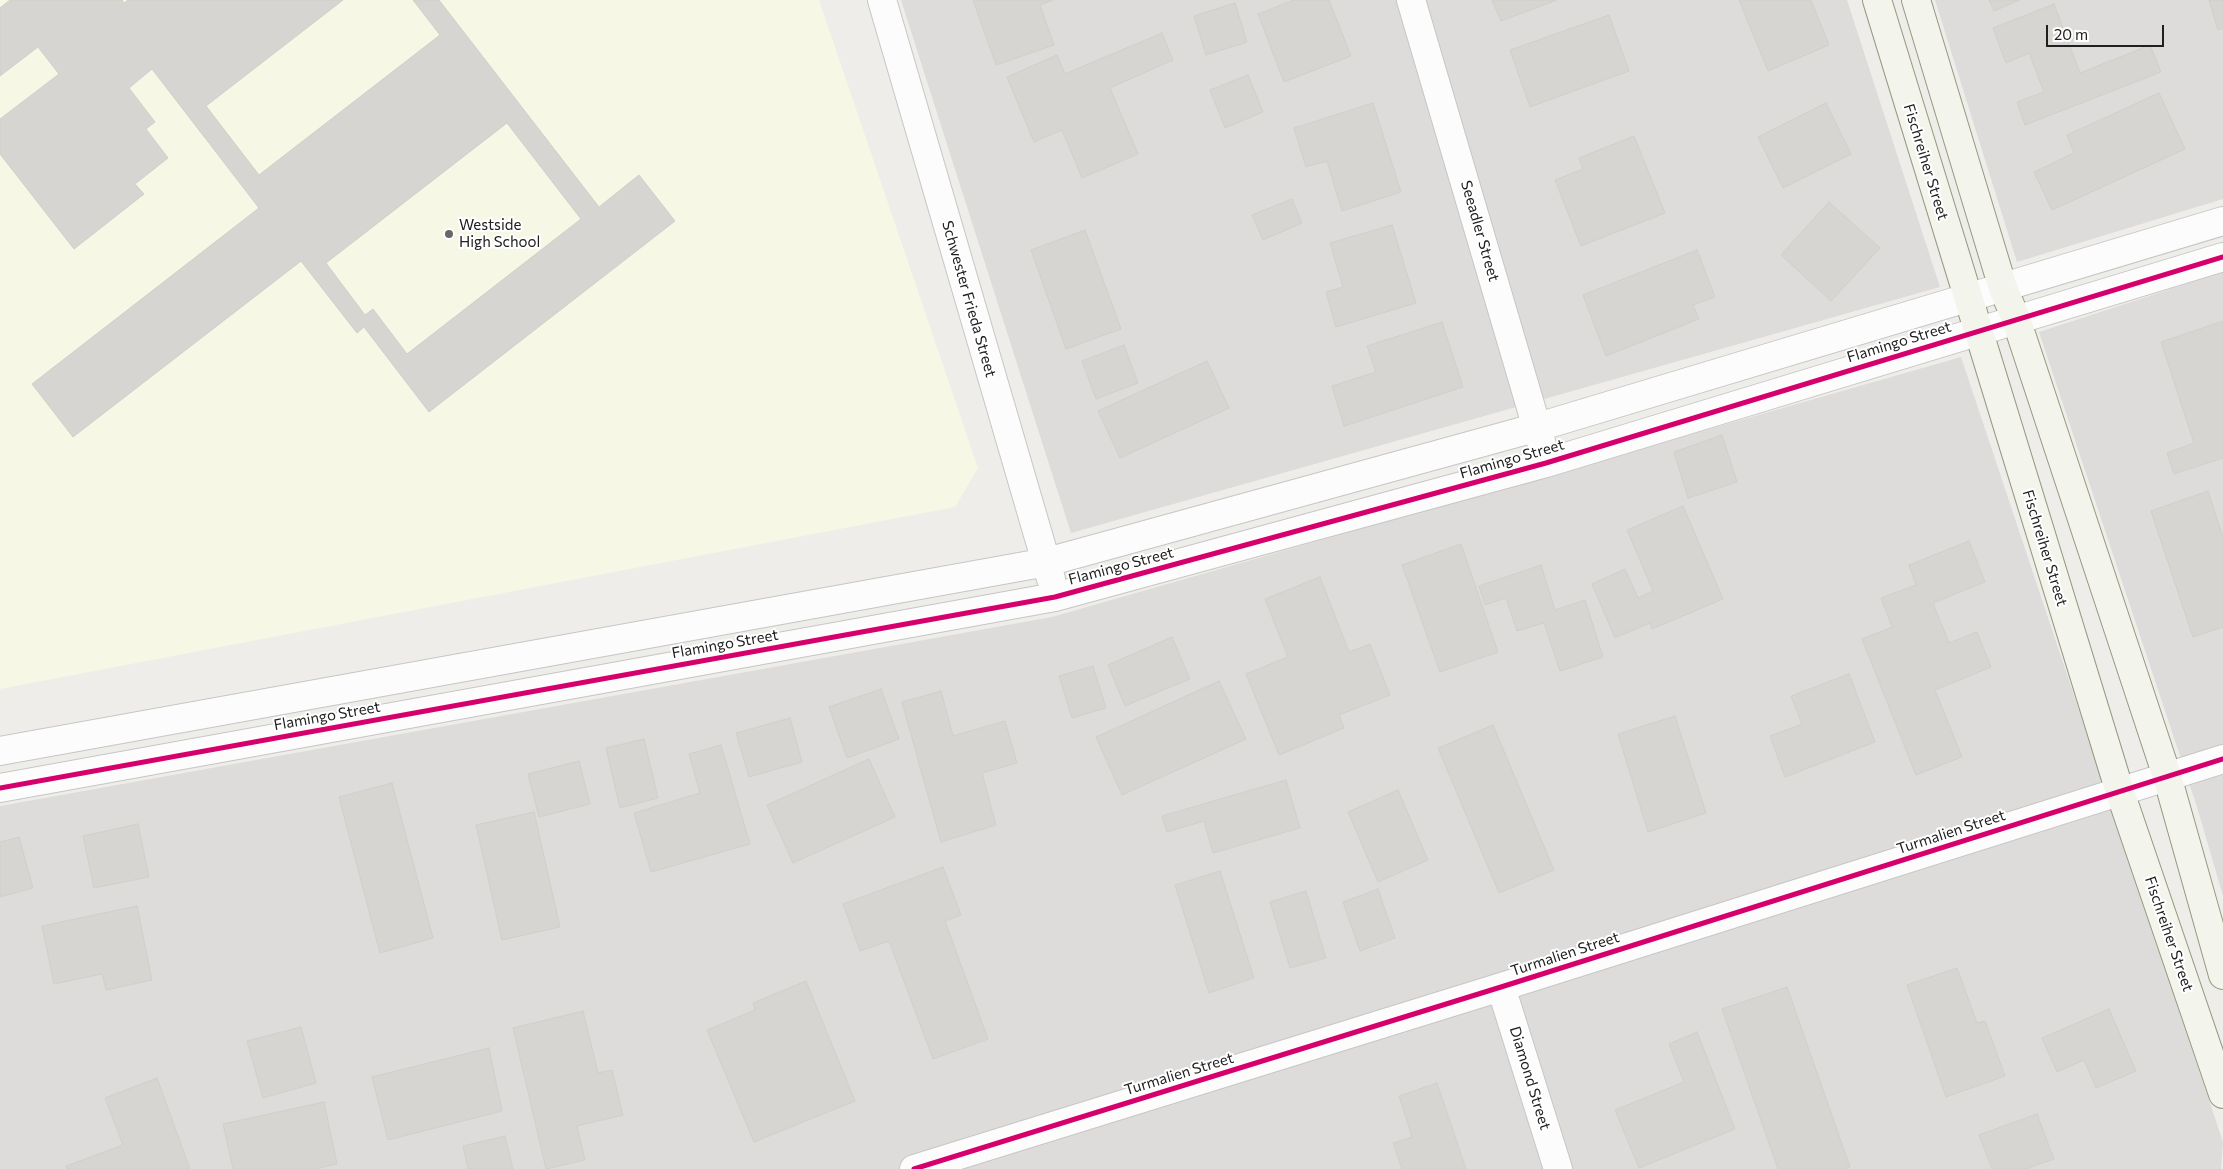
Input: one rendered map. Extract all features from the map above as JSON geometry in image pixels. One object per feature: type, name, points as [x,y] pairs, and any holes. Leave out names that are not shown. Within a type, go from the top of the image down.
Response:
[{"type":"street","name":"Schwester Frieda Street","points":[[882,0],[1055,598]]},
{"type":"street","name":"Seeadler Street","points":[[1411,0],[1538,427],[1546,463]]},
{"type":"street","name":"Fischreiher Street","points":[[1877,0],[1967,299],[2120,792],[2223,1094]]},
{"type":"street","points":[[1916,0],[2004,288],[2016,319],[2167,776],[2223,975]]},
{"type":"street","name":"Flamingo Street","points":[[0,751],[1046,562],[1538,427],[2223,221]]},
{"type":"street","name":"Flamingo Street","points":[[0,788],[1055,598],[1546,463],[2223,257]]},
{"type":"street","name":"Turmalien Street","points":[[914,1169],[1501,987],[2223,759]]},
{"type":"street","name":"Diamond Street","points":[[1501,987],[1558,1169]]},
{"type":"shaded area","name":"Westside High School","points":[[0,0],[819,0],[978,468],[955,507],[0,689]]},
{"type":"shaded area","points":[[901,0],[1847,0],[1940,287],[1071,533]]},
{"type":"shaded area","points":[[1935,0],[2223,0],[2223,199],[2017,262]]},
{"type":"shaded area","points":[[2223,272],[2223,896],[2197,807],[2039,332]]},
{"type":"shaded area","points":[[1961,357],[2223,1142],[2221,1169],[0,1169],[0,806],[1052,617]]},
{"type":"building","points":[[10,0],[122,0],[124,3],[128,0],[343,0],[206,106],[259,175],[440,35],[413,0],[439,0],[599,207],[639,175],[675,221],[429,412],[364,327],[357,333],[301,261],[73,437],[32,384],[259,208],[152,69],[129,88],[155,122],[146,129],[168,158],[135,184],[144,194],[74,249],[0,154],[0,119],[59,74],[38,47],[0,76],[0,8]],"holes":[[[507,123],[581,219],[407,354],[373,309],[365,315],[326,263]]]},
{"type":"building","points":[[973,0],[1053,0],[1040,5],[1054,45],[996,65]]},
{"type":"building","points":[[1294,0],[1329,0],[1351,56],[1284,82],[1258,14]]},
{"type":"building","points":[[1492,0],[1557,0],[1501,21]]},
{"type":"building","points":[[1739,0],[1811,0],[1829,45],[1768,71]]},
{"type":"building","points":[[1989,0],[2020,0],[1994,11]]},
{"type":"building","points":[[2209,0],[2223,0],[2223,28],[2218,30]]},
{"type":"building","points":[[1235,3],[1247,42],[1206,55],[1194,16]]},
{"type":"building","points":[[2054,4],[2080,73],[2150,45],[2161,72],[2025,125],[2017,102],[2044,92],[2029,53],[2006,63],[1993,28]]},
{"type":"building","points":[[1609,15],[1629,71],[1530,107],[1510,50]]},
{"type":"building","points":[[1162,33],[1173,60],[1110,88],[1138,154],[1082,178],[1062,130],[1034,142],[1007,77],[1057,55],[1065,74]]},
{"type":"building","points":[[1248,75],[1263,112],[1225,128],[1210,90]]},
{"type":"building","points":[[2159,93],[2185,149],[2052,210],[2034,172],[2074,153],[2067,135]]},
{"type":"building","points":[[1373,103],[1401,192],[1342,211],[1327,161],[1306,167],[1294,128]]},
{"type":"building","points":[[1826,103],[1851,154],[1783,188],[1758,137]]},
{"type":"building","points":[[1634,136],[1665,213],[1581,246],[1555,180],[1583,169],[1579,158]]},
{"type":"building","points":[[1292,199],[1302,223],[1263,240],[1252,215]]},
{"type":"building","points":[[1829,202],[1880,248],[1831,301],[1781,255]]},
{"type":"building","points":[[1392,225],[1416,303],[1336,327],[1326,292],[1343,287],[1330,243]]},
{"type":"building","points":[[1085,230],[1121,329],[1066,349],[1031,250]]},
{"type":"building","points":[[1697,250],[1715,297],[1693,305],[1699,319],[1606,356],[1583,295]]},
{"type":"building","points":[[2223,321],[2223,458],[2174,474],[2167,453],[2194,443],[2161,342]]},
{"type":"building","points":[[1442,322],[1463,387],[1344,426],[1332,386],[1376,372],[1367,346]]},
{"type":"building","points":[[1124,345],[1138,383],[1096,399],[1082,361]]},
{"type":"building","points":[[1207,361],[1229,408],[1120,458],[1098,411]]},
{"type":"building","points":[[1722,435],[1737,482],[1688,498],[1674,452]]},
{"type":"building","points":[[2208,491],[2223,537],[2223,627],[2193,637],[2151,511]]},
{"type":"building","points":[[1683,506],[1723,599],[1652,629],[1650,623],[1615,638],[1592,584],[1625,569],[1638,598],[1653,591],[1627,530]]},
{"type":"building","points":[[1969,541],[1985,582],[1933,603],[1949,643],[1977,632],[1991,667],[1935,690],[1962,757],[1916,775],[1862,639],[1892,627],[1881,598],[1916,585],[1909,565]]},
{"type":"building","points":[[1461,544],[1498,652],[1440,672],[1402,565]]},
{"type":"building","points":[[1541,565],[1555,610],[1585,600],[1603,657],[1560,671],[1544,623],[1517,631],[1506,598],[1485,605],[1479,586]]},
{"type":"building","points":[[1320,577],[1349,652],[1370,644],[1390,695],[1339,715],[1344,728],[1279,755],[1246,674],[1288,657],[1265,599]]},
{"type":"building","points":[[1172,637],[1190,679],[1125,706],[1108,665]]},
{"type":"building","points":[[1093,666],[1106,708],[1072,718],[1059,676]]},
{"type":"building","points":[[1849,674],[1875,742],[1785,777],[1770,736],[1802,724],[1791,696]]},
{"type":"building","points":[[1219,681],[1246,739],[1122,795],[1096,737]]},
{"type":"building","points":[[881,689],[899,739],[847,758],[829,707]]},
{"type":"building","points":[[941,691],[953,736],[1005,721],[1017,763],[982,773],[996,825],[941,842],[902,702]]},
{"type":"building","points":[[1675,716],[1706,813],[1648,832],[1618,734]]},
{"type":"building","points":[[790,718],[802,762],[749,777],[736,733]]},
{"type":"building","points":[[1493,725],[1554,870],[1499,893],[1438,748]]},
{"type":"building","points":[[644,739],[658,798],[620,808],[606,748]]},
{"type":"building","points":[[721,745],[750,844],[651,872],[634,813],[700,793],[689,754]]},
{"type":"building","points":[[869,759],[895,817],[793,863],[767,805]]},
{"type":"building","points":[[579,761],[590,804],[539,817],[528,774]]},
{"type":"building","points":[[1286,780],[1300,828],[1213,853],[1204,821],[1167,832],[1162,816]]},
{"type":"building","points":[[392,783],[433,938],[380,953],[339,797]]},
{"type":"building","points":[[1398,790],[1428,860],[1378,882],[1348,812]]},
{"type":"building","points":[[534,812],[560,927],[502,940],[476,825]]},
{"type":"building","points":[[138,824],[149,877],[94,888],[83,836]]},
{"type":"building","points":[[19,837],[33,888],[0,897],[0,842]]},
{"type":"building","points":[[943,867],[961,915],[945,921],[988,1039],[933,1059],[889,941],[860,951],[843,904]]},
{"type":"building","points":[[1220,871],[1254,978],[1209,993],[1175,885]]},
{"type":"building","points":[[1378,889],[1395,938],[1360,951],[1343,902]]},
{"type":"building","points":[[1306,891],[1326,958],[1290,968],[1270,902]]},
{"type":"building","points":[[137,906],[152,980],[106,990],[102,974],[54,984],[42,926]]},
{"type":"building","points":[[1957,968],[1977,1023],[1985,1021],[2005,1076],[1946,1097],[1907,985]]},
{"type":"building","points":[[806,981],[855,1101],[754,1142],[707,1030],[755,1010],[753,1003]]},
{"type":"building","points":[[1787,987],[1850,1167],[1846,1169],[1778,1169],[1722,1009]]},
{"type":"building","points":[[2109,1009],[2136,1071],[2096,1088],[2084,1060],[2057,1072],[2042,1038]]},
{"type":"building","points":[[583,1011],[598,1073],[612,1070],[623,1115],[577,1126],[585,1160],[546,1169],[513,1028]]},
{"type":"building","points":[[301,1027],[316,1083],[263,1098],[247,1041]]},
{"type":"building","points":[[1697,1032],[1735,1129],[1639,1168],[1615,1110],[1684,1082],[1669,1044]]},
{"type":"building","points":[[489,1048],[502,1111],[388,1140],[372,1077]]},
{"type":"building","points":[[157,1078],[190,1169],[67,1169],[66,1166],[123,1145],[105,1098]]},
{"type":"building","points":[[1437,1083],[1466,1169],[1402,1169],[1393,1143],[1412,1137],[1399,1096]]},
{"type":"building","points":[[324,1102],[337,1164],[315,1169],[233,1169],[223,1124]]},
{"type":"building","points":[[2037,1114],[2054,1159],[2026,1169],[1992,1169],[1979,1135]]},
{"type":"building","points":[[505,1136],[513,1169],[468,1169],[463,1146]]},
{"type":"cycle path","points":[[0,788],[1055,597],[1546,463],[2223,257]]},
{"type":"cycle path","points":[[914,1169],[1501,987],[2223,759]]},
{"type":"place","name":"Westside High School","points":[[449,234]]}]
